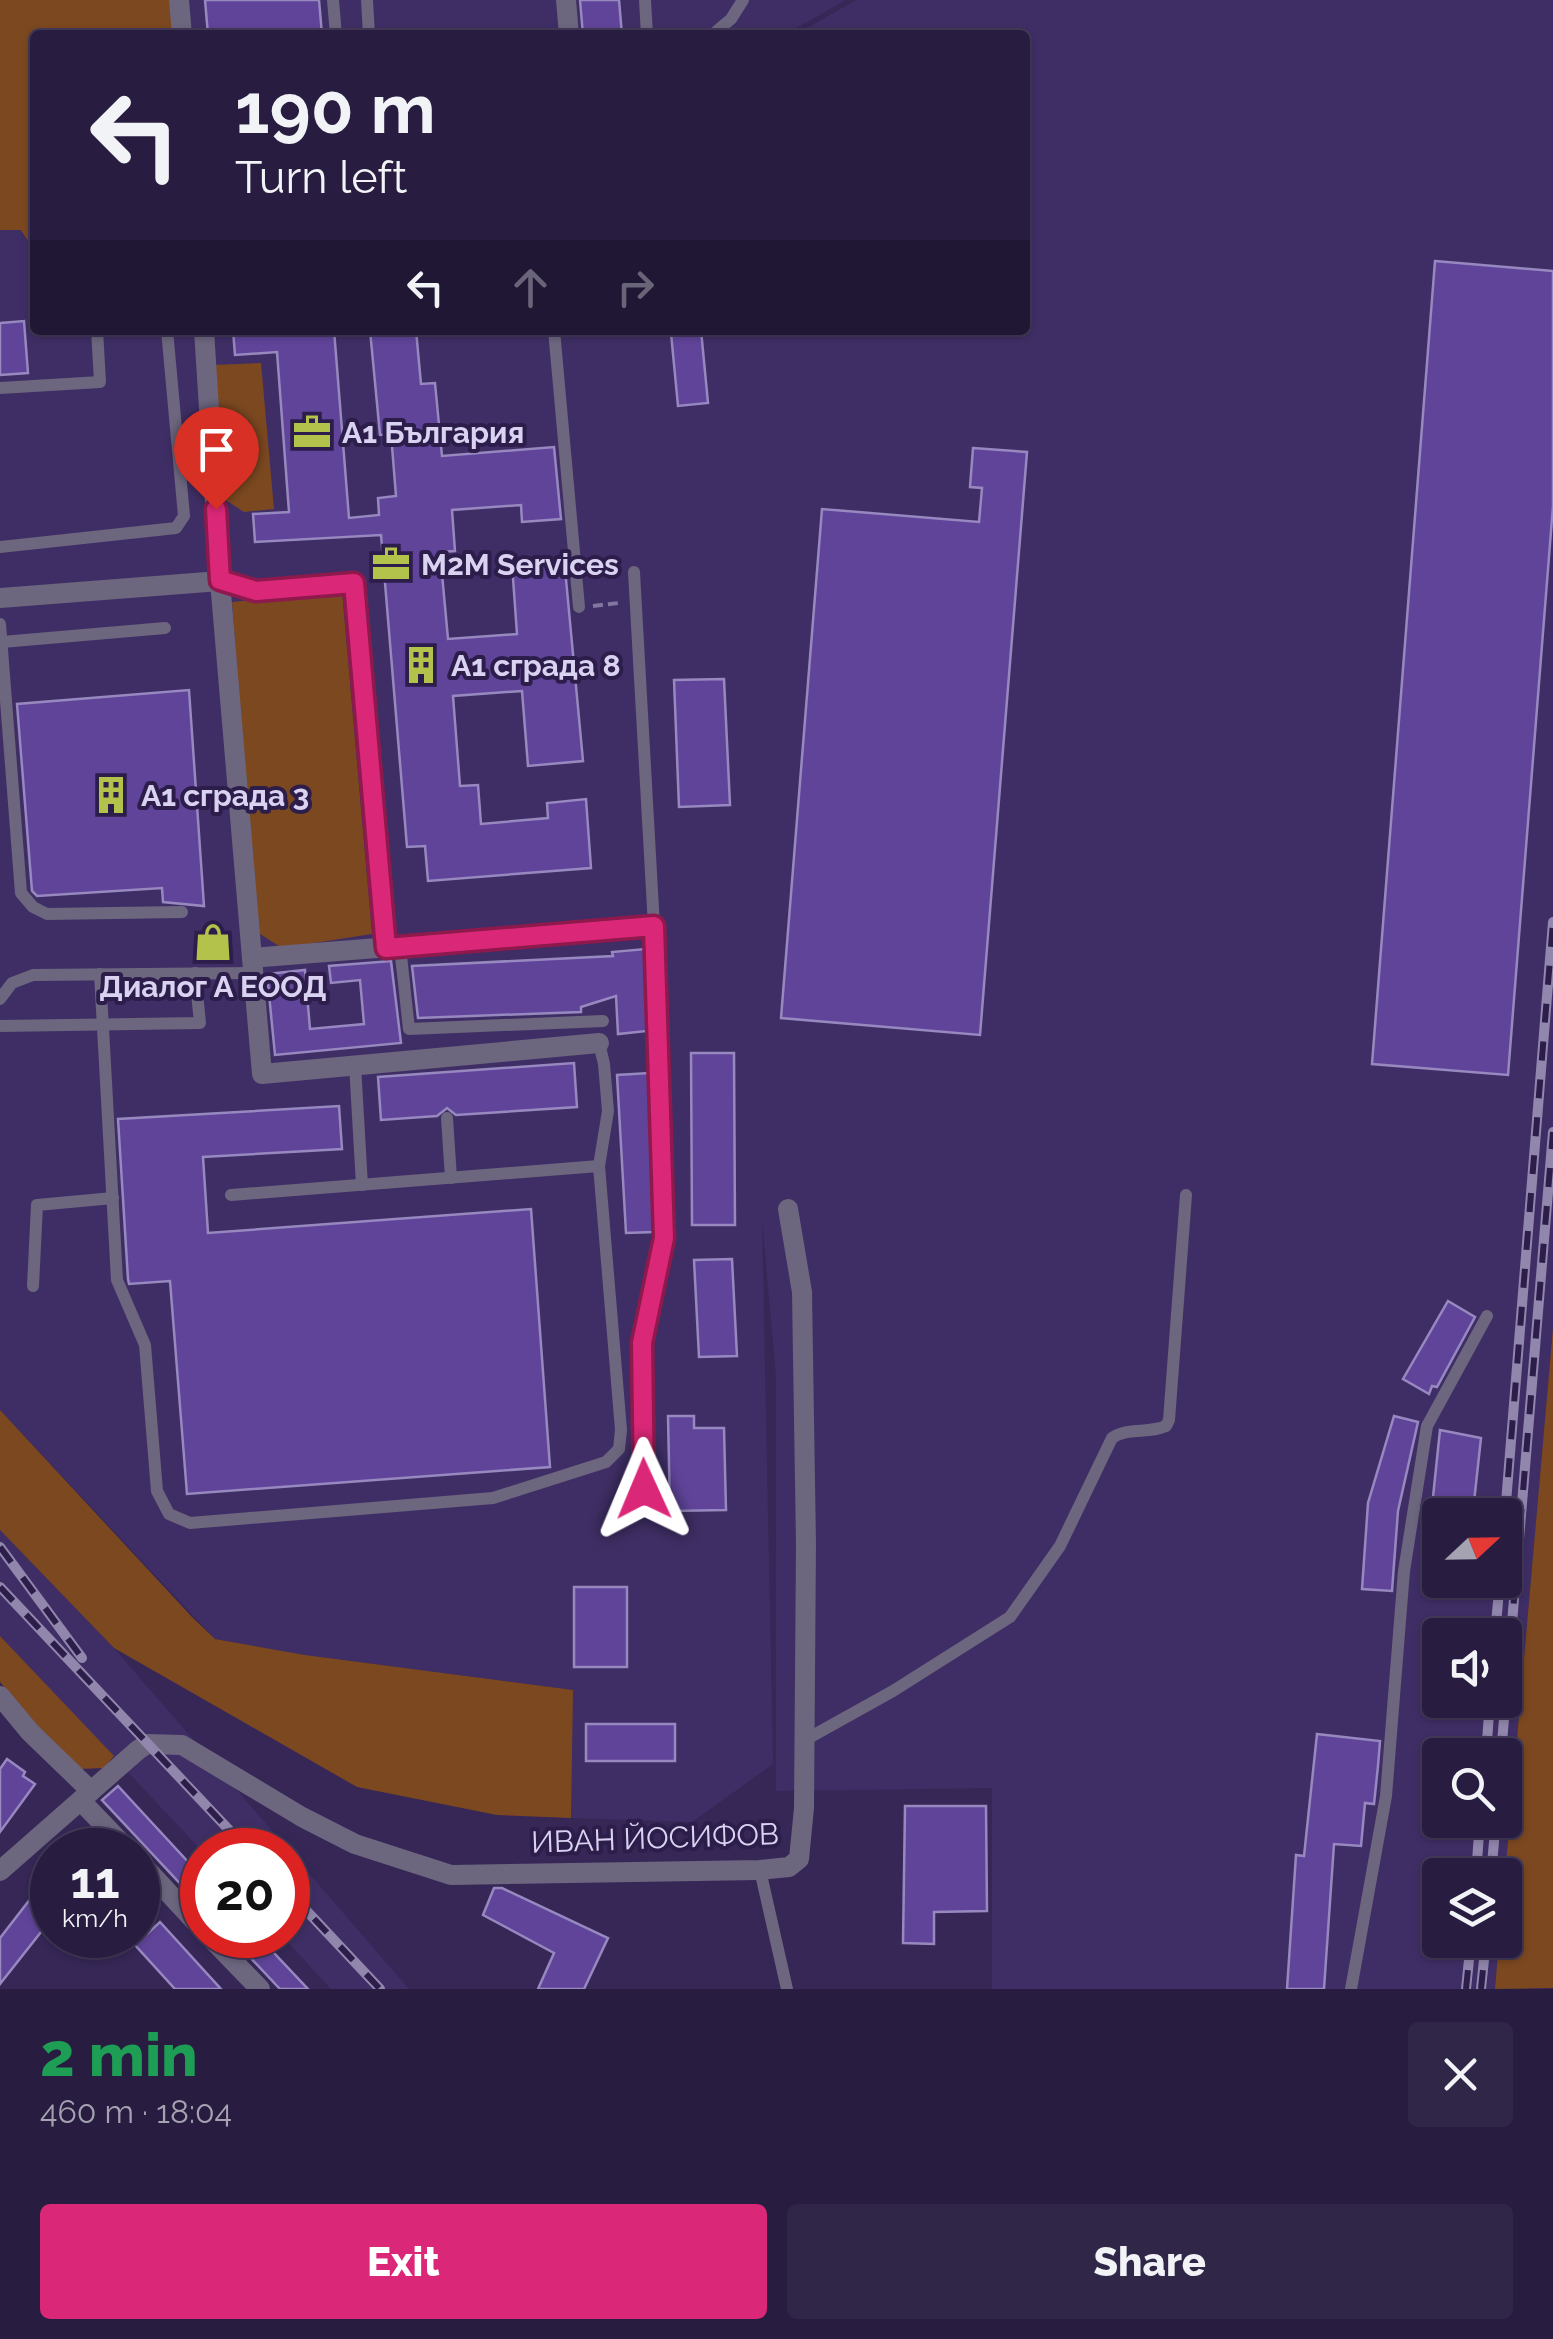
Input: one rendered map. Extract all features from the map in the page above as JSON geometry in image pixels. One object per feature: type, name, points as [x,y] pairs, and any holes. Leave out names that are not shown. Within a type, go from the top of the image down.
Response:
[{"type":"street","points":[[179,0],[182,30]]},
{"type":"street","points":[[566,0],[569,30]]},
{"type":"street","points":[[204,335],[220,580],[262,1074],[599,1043]]},
{"type":"street","points":[[0,598],[220,580]]},
{"type":"street","points":[[252,966],[392,948],[654,926]]},
{"type":"street","name":"ИВАН ЙОСИФОВ","points":[[0,1871],[147,1744],[182,1745],[355,1844],[451,1875],[789,1867],[799,1858],[805,1740],[802,1292],[788,1210]]},
{"type":"street","points":[[0,1696],[111,1828]]},
{"type":"street","points":[[160,1884],[180,1905]]},
{"type":"street","points":[[230,1958],[260,1989]]},
{"type":"lane","points":[[333,0],[336,30]]},
{"type":"lane","points":[[367,0],[370,30]]},
{"type":"lane","points":[[645,0],[647,30]]},
{"type":"lane","points":[[718,30],[743,0]]},
{"type":"lane","points":[[0,388],[100,382],[97,335]]},
{"type":"lane","points":[[0,547],[176,528],[182,524],[167,335]]},
{"type":"lane","points":[[554,335],[579,607]]},
{"type":"lane","points":[[634,572],[654,926],[664,1238],[642,1343],[644,1489]]},
{"type":"lane","points":[[220,580],[256,591],[354,583],[392,948],[408,1028],[603,1020]]},
{"type":"lane","points":[[0,624],[21,893],[33,907],[46,914],[182,912]]},
{"type":"lane","points":[[2,642],[165,628]]},
{"type":"lane","points":[[0,999],[12,983],[33,975],[194,973],[252,966]]},
{"type":"lane","points":[[0,1026],[200,1022],[194,973]]},
{"type":"lane","points":[[100,974],[117,1280],[145,1345],[157,1491],[170,1514],[190,1522],[492,1498],[606,1462],[620,1449],[599,1166],[608,1111],[599,1043]]},
{"type":"lane","points":[[355,1065],[362,1185]]},
{"type":"lane","points":[[446,1118],[451,1178]]},
{"type":"lane","points":[[231,1196],[599,1166]]},
{"type":"lane","points":[[805,1740],[893,1691],[1010,1617],[1060,1546],[1112,1438],[1123,1432],[1166,1426],[1186,1195]]},
{"type":"lane","points":[[33,1286],[36,1205],[113,1198]]},
{"type":"lane","points":[[1351,1989],[1386,1796],[1404,1571],[1428,1426],[1486,1316]]},
{"type":"lane","points":[[760,1870],[787,1989]]},
{"type":"path","points":[[579,607],[636,602]]},
{"type":"shaded area","points":[[0,0],[846,0],[793,30],[30,30],[30,335],[1030,335],[1030,30],[804,30],[856,0],[1553,0],[1553,1328],[1522,1681],[1522,1618],[1422,1618],[1422,1718],[1519,1718],[1517,1738],[1422,1738],[1422,1838],[1508,1838],[1506,1858],[1422,1858],[1422,1958],[1498,1958],[1495,1989],[992,1989],[992,1788],[776,1791],[776,1375],[762,1219],[773,1764],[692,1822],[571,1818],[572,1690],[305,1655],[215,1639],[0,1410]]},
{"type":"shaded area","points":[[0,0],[183,0],[184,30],[30,30],[30,244],[21,230],[0,230]]},
{"type":"shaded area","points":[[261,363],[274,509],[244,512],[224,499],[213,365]]},
{"type":"shaded area","points":[[342,591],[372,934],[282,948],[257,932],[232,602]]},
{"type":"shaded area","points":[[1553,1328],[1553,1988],[1495,1989],[1498,1958],[1522,1958],[1522,1858],[1506,1858],[1508,1838],[1522,1838],[1522,1738],[1517,1738],[1519,1718],[1522,1718]]},
{"type":"shaded area","points":[[0,1410],[215,1639],[305,1655],[573,1690],[571,1818],[497,1815],[357,1787],[114,1648],[0,1530]]},
{"type":"shaded area","points":[[0,1530],[114,1648],[270,1828],[180,1828],[0,1636]]},
{"type":"shaded area","points":[[0,1636],[114,1756],[104,1768],[80,1769],[34,1724],[0,1682]]},
{"type":"shaded area","points":[[310,1875],[409,1989],[331,1989],[302,1958],[310,1958]]},
{"type":"building","points":[[205,0],[319,0],[322,30],[208,30]]},
{"type":"building","points":[[580,0],[619,0],[622,30],[583,30]]},
{"type":"building","points":[[1435,261],[1553,271],[1553,506],[1508,1075],[1372,1064]]},
{"type":"building","points":[[24,321],[28,373],[0,375],[0,323]]},
{"type":"building","name":"А1 сграда 8","points":[[233,335],[334,335],[349,518],[379,515],[378,498],[396,496],[391,434],[380,435],[370,335],[416,335],[421,384],[435,383],[442,456],[554,447],[561,519],[522,522],[521,505],[452,510],[455,551],[440,552],[448,639],[517,634],[512,564],[564,558],[583,761],[528,766],[522,691],[453,696],[460,786],[478,785],[481,824],[548,818],[547,803],[586,799],[591,868],[428,881],[425,846],[407,847],[381,535],[255,542],[253,514],[289,512],[277,352],[235,355]]},
{"type":"building","points":[[671,335],[701,335],[708,403],[678,406]]},
{"type":"building","points":[[973,448],[1027,452],[980,1035],[781,1018],[822,509],[979,522],[982,488],[970,487]]},
{"type":"building","points":[[724,679],[730,805],[679,807],[674,680]]},
{"type":"building","name":"А1 сграда 3","points":[[189,690],[204,906],[163,902],[162,888],[37,896],[32,891],[17,704]]},
{"type":"building","points":[[645,949],[647,1031],[618,1034],[616,996],[581,1007],[581,1012],[418,1018],[412,966],[613,956],[612,952]]},
{"type":"building","points":[[391,961],[401,1043],[275,1055],[267,974],[305,970],[310,1029],[364,1024],[360,980],[331,983],[329,966]]},
{"type":"building","points":[[691,1053],[734,1053],[735,1225],[692,1225]]},
{"type":"building","points":[[574,1063],[577,1107],[456,1115],[447,1108],[437,1116],[381,1120],[378,1077]]},
{"type":"building","points":[[649,1073],[654,1232],[626,1233],[617,1075]]},
{"type":"building","points":[[339,1106],[342,1149],[203,1157],[208,1233],[531,1209],[550,1467],[187,1494],[170,1281],[129,1284],[118,1119]]},
{"type":"building","points":[[732,1259],[737,1356],[699,1357],[694,1260]]},
{"type":"building","points":[[1448,1301],[1475,1317],[1437,1387],[1432,1386],[1429,1394],[1403,1379]]},
{"type":"building","points":[[668,1416],[694,1416],[694,1428],[724,1428],[726,1510],[670,1511]]},
{"type":"building","points":[[1394,1416],[1418,1422],[1398,1511],[1392,1591],[1362,1589],[1368,1503]]},
{"type":"building","points":[[1440,1430],[1481,1438],[1474,1498],[1433,1497]]},
{"type":"building","points":[[574,1587],[627,1587],[627,1667],[574,1667]]},
{"type":"building","points":[[586,1724],[675,1724],[675,1761],[586,1761]]},
{"type":"building","points":[[1317,1734],[1380,1741],[1374,1804],[1365,1803],[1361,1846],[1334,1844],[1324,1989],[1287,1989],[1296,1855],[1304,1856]]},
{"type":"building","points":[[7,1759],[35,1784],[0,1832],[0,1769]]},
{"type":"building","points":[[118,1786],[157,1828],[128,1828],[102,1800]]},
{"type":"building","points":[[905,1806],[986,1806],[987,1911],[934,1912],[934,1944],[903,1943]]},
{"type":"building","points":[[160,1832],[180,1853],[180,1883],[160,1862]]},
{"type":"building","points":[[494,1888],[502,1888],[608,1938],[584,1989],[538,1989],[554,1953],[483,1915]]},
{"type":"building","points":[[30,1899],[30,1946],[0,1984],[0,1938]]},
{"type":"building","points":[[160,1922],[180,1944],[180,1958],[193,1958],[221,1989],[175,1989],[147,1958],[160,1958]]},
{"type":"building","points":[[251,1958],[279,1958],[308,1989],[280,1989]]},
{"type":"railway","points":[[1506,1498],[1553,922]]},
{"type":"railway","points":[[1502,1738],[1553,1132]]},
{"type":"railway","points":[[0,1547],[82,1658]]},
{"type":"railway","points":[[0,1587],[227,1828]]},
{"type":"railway","points":[[1497,1618],[1498,1598]]},
{"type":"railway","points":[[1487,1738],[1489,1718]]},
{"type":"railway","points":[[1477,1858],[1479,1838]]},
{"type":"railway","points":[[1493,1858],[1494,1838]]},
{"type":"railway","points":[[310,1914],[380,1989]]},
{"type":"railway","points":[[1466,1989],[1469,1958]]},
{"type":"railway","points":[[1481,1989],[1484,1958]]},
{"type":"place","name":"А1 България","points":[[312,432]]},
{"type":"place","name":"M2M Services","points":[[391,564]]},
{"type":"place","name":"А1 сграда 8","points":[[421,665]]},
{"type":"place","name":"А1 сграда 3","points":[[111,795]]},
{"type":"place","name":"Диалог А ЕООД","points":[[213,942]]},
{"type":"route","points":[[216,509],[220,580],[256,591],[354,583],[386,948],[654,926],[664,1238],[642,1343],[644,1489]]}]
